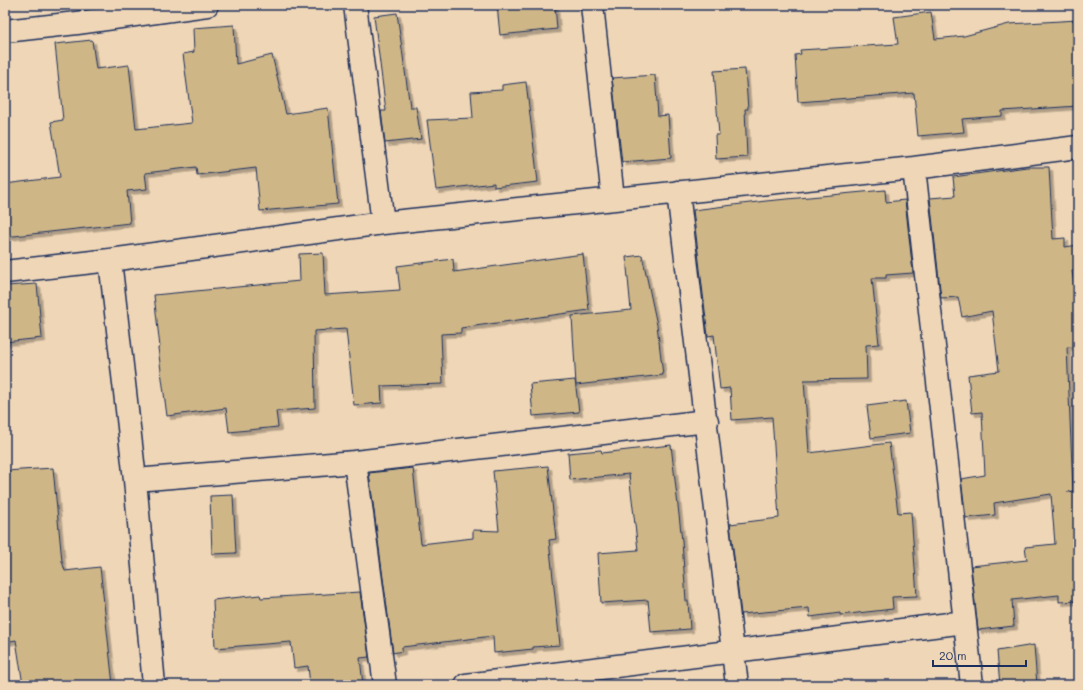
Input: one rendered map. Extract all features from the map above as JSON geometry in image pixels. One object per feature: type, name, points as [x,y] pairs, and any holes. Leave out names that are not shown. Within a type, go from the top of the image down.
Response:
[{"type":"street","points":[[5,31],[76,14],[207,5]]},
{"type":"street","points":[[355,5],[383,223]]},
{"type":"street","points":[[592,5],[613,199]]},
{"type":"street","points":[[5,272],[110,260],[383,223],[914,168],[1078,147]]},
{"type":"street","points":[[914,168],[972,685]]},
{"type":"street","points":[[678,192],[707,421],[737,685]]},
{"type":"street","points":[[110,260],[135,480],[154,685]]},
{"type":"street","points":[[135,480],[355,462],[707,421]]},
{"type":"street","points":[[355,462],[385,685]]},
{"type":"street","points":[[466,685],[965,622]]},
{"type":"building","points":[[497,5],[555,5],[557,29],[500,35]]},
{"type":"building","points":[[931,12],[935,39],[964,36],[1009,24],[1078,20],[1078,106],[1002,111],[1002,116],[962,119],[964,132],[918,136],[914,93],[798,102],[795,55],[801,54],[800,50],[898,44],[894,17]]},
{"type":"building","points":[[397,13],[410,107],[416,107],[421,139],[385,143],[381,111],[386,111],[374,16]]},
{"type":"building","points":[[234,25],[236,64],[272,55],[286,114],[328,108],[338,204],[260,211],[256,168],[197,175],[196,167],[145,173],[147,189],[127,191],[130,223],[5,237],[5,184],[60,177],[51,122],[63,120],[55,44],[92,40],[96,69],[129,65],[136,129],[192,123],[183,54],[194,52],[193,28]]},
{"type":"building","points":[[745,69],[748,109],[745,109],[747,157],[716,159],[715,135],[719,135],[714,71]]},
{"type":"building","points":[[655,75],[658,116],[668,115],[671,158],[622,162],[612,78]]},
{"type":"building","points":[[526,82],[538,182],[494,187],[494,183],[436,190],[427,120],[473,118],[471,92],[502,90],[502,85]]},
{"type":"building","points":[[1027,167],[1049,167],[1053,239],[1065,238],[1065,247],[1078,245],[1078,270],[1072,271],[1078,315],[1078,346],[1067,347],[1073,491],[1067,492],[1078,491],[1078,601],[1059,602],[1059,595],[1012,600],[1014,626],[978,630],[971,566],[1027,560],[1025,547],[1055,544],[1051,494],[994,503],[995,515],[966,518],[961,479],[985,475],[982,412],[972,413],[968,375],[999,371],[992,311],[962,317],[958,297],[941,298],[930,198],[955,196],[953,177]]},
{"type":"building","points":[[885,190],[886,202],[905,200],[913,273],[886,275],[886,278],[872,278],[879,344],[866,345],[867,379],[804,380],[809,453],[889,443],[898,513],[911,512],[917,596],[892,597],[893,609],[840,615],[840,613],[810,617],[809,608],[741,614],[730,524],[779,518],[772,417],[732,420],[730,388],[720,389],[714,335],[708,336],[693,210],[766,201]]},
{"type":"building","points":[[323,253],[325,295],[400,290],[397,266],[453,259],[454,272],[583,254],[589,310],[461,328],[461,333],[441,334],[443,384],[381,386],[382,403],[354,405],[346,329],[314,331],[315,408],[276,411],[278,427],[229,432],[226,408],[167,416],[158,348],[160,347],[154,295],[300,281],[299,254]]},
{"type":"building","points":[[642,255],[657,325],[663,375],[576,385],[572,316],[631,310],[626,257]]},
{"type":"building","points":[[37,284],[42,338],[5,342],[5,286]]},
{"type":"building","points":[[575,380],[579,412],[533,416],[530,384]]},
{"type":"building","points":[[906,401],[910,433],[871,438],[867,406]]},
{"type":"building","points":[[671,445],[690,629],[651,632],[648,600],[601,603],[598,553],[638,550],[629,474],[570,480],[568,453],[601,450],[602,453]]},
{"type":"building","points":[[548,466],[556,539],[549,540],[560,645],[533,647],[533,649],[494,653],[493,636],[402,647],[402,651],[393,653],[369,473],[413,468],[421,544],[473,538],[473,530],[499,531],[493,471]]},
{"type":"building","points":[[53,468],[62,561],[65,571],[100,567],[113,685],[23,685],[16,640],[5,642],[5,471]]},
{"type":"building","points":[[233,495],[236,553],[212,554],[210,496]]},
{"type":"building","points":[[360,592],[369,657],[360,658],[363,685],[310,685],[308,666],[294,668],[291,642],[215,648],[213,600],[260,595],[261,598]]},
{"type":"building","points":[[1034,645],[1037,685],[1000,685],[997,651]]}]
